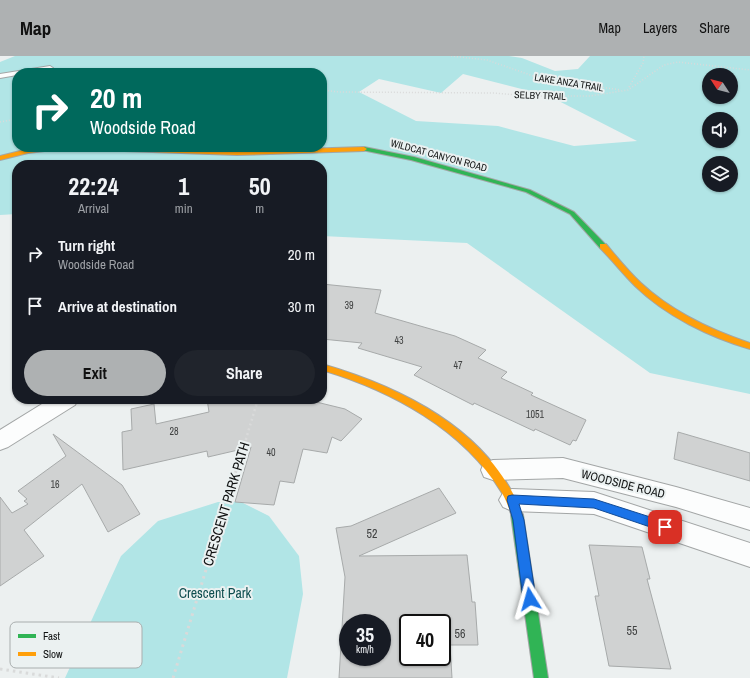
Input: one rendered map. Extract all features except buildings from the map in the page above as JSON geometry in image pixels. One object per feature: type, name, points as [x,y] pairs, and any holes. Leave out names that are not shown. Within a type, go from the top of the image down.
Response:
[{"type":"street","name":"WILDCAT CANYON ROAD","points":[[327,149],[361,148],[412,158],[528,191],[572,213],[642,288],[670,310],[728,339],[750,346]]},
{"type":"street","points":[[0,158],[24,152]]},
{"type":"street","name":"WILDCAT CANYON ROAD","points":[[209,152],[262,152]]},
{"type":"street","points":[[327,369],[361,379],[408,401],[455,433],[493,470],[512,500],[518,520],[541,678]]},
{"type":"street","points":[[0,441],[59,404]]},
{"type":"street","name":"WOODSIDE ROAD","points":[[493,470],[563,468],[676,497],[750,519]]},
{"type":"street","points":[[512,500],[594,503],[750,555]]},
{"type":"lane","points":[[0,76],[12,74]]},
{"type":"path","name":"LAKE ANZA TRAIL","points":[[451,56],[493,62],[539,78],[628,90]]},
{"type":"path","points":[[628,90],[643,63],[644,56]]},
{"type":"path","name":"SELBY TRAIL","points":[[327,91],[441,94],[494,92],[530,96],[567,97],[599,95],[628,90],[664,65],[697,63],[750,70]]},
{"type":"path","points":[[0,122],[12,120]]},
{"type":"path","name":"CRESCENT PARK PATH","points":[[173,678],[256,404]]},
{"type":"path","points":[[0,670],[59,678]]},
{"type":"green space","points":[[15,56],[509,56],[522,58],[555,71],[578,69],[590,56],[750,56],[750,394],[650,373],[467,243],[327,236],[327,160],[12,160],[12,214],[0,215],[0,62]],"holes":[[[463,74],[549,96],[637,141],[574,146],[498,126],[416,121],[359,92],[379,79],[441,93]]]},
{"type":"green space","name":"Crescent Park","points":[[218,502],[241,502],[269,516],[299,556],[303,594],[287,678],[65,678],[70,668],[142,668],[142,622],[91,622],[121,556],[158,521]]},
{"type":"traffic: fast","points":[[364,149],[412,158],[528,191],[572,213],[603,246]]},
{"type":"traffic: fast","points":[[517,515],[541,678]]},
{"type":"traffic: slow","points":[[327,150],[364,149]]},
{"type":"traffic: slow","points":[[0,158],[24,152]]},
{"type":"traffic: slow","points":[[209,152],[269,152]]},
{"type":"traffic: slow","points":[[603,246],[638,284],[667,307],[707,330],[750,346]]},
{"type":"traffic: slow","points":[[327,369],[383,388],[430,415],[453,432],[474,450],[493,471],[507,492],[517,515]]},
{"type":"route","points":[[530,599],[518,520],[512,500],[594,503],[665,527]]}]
